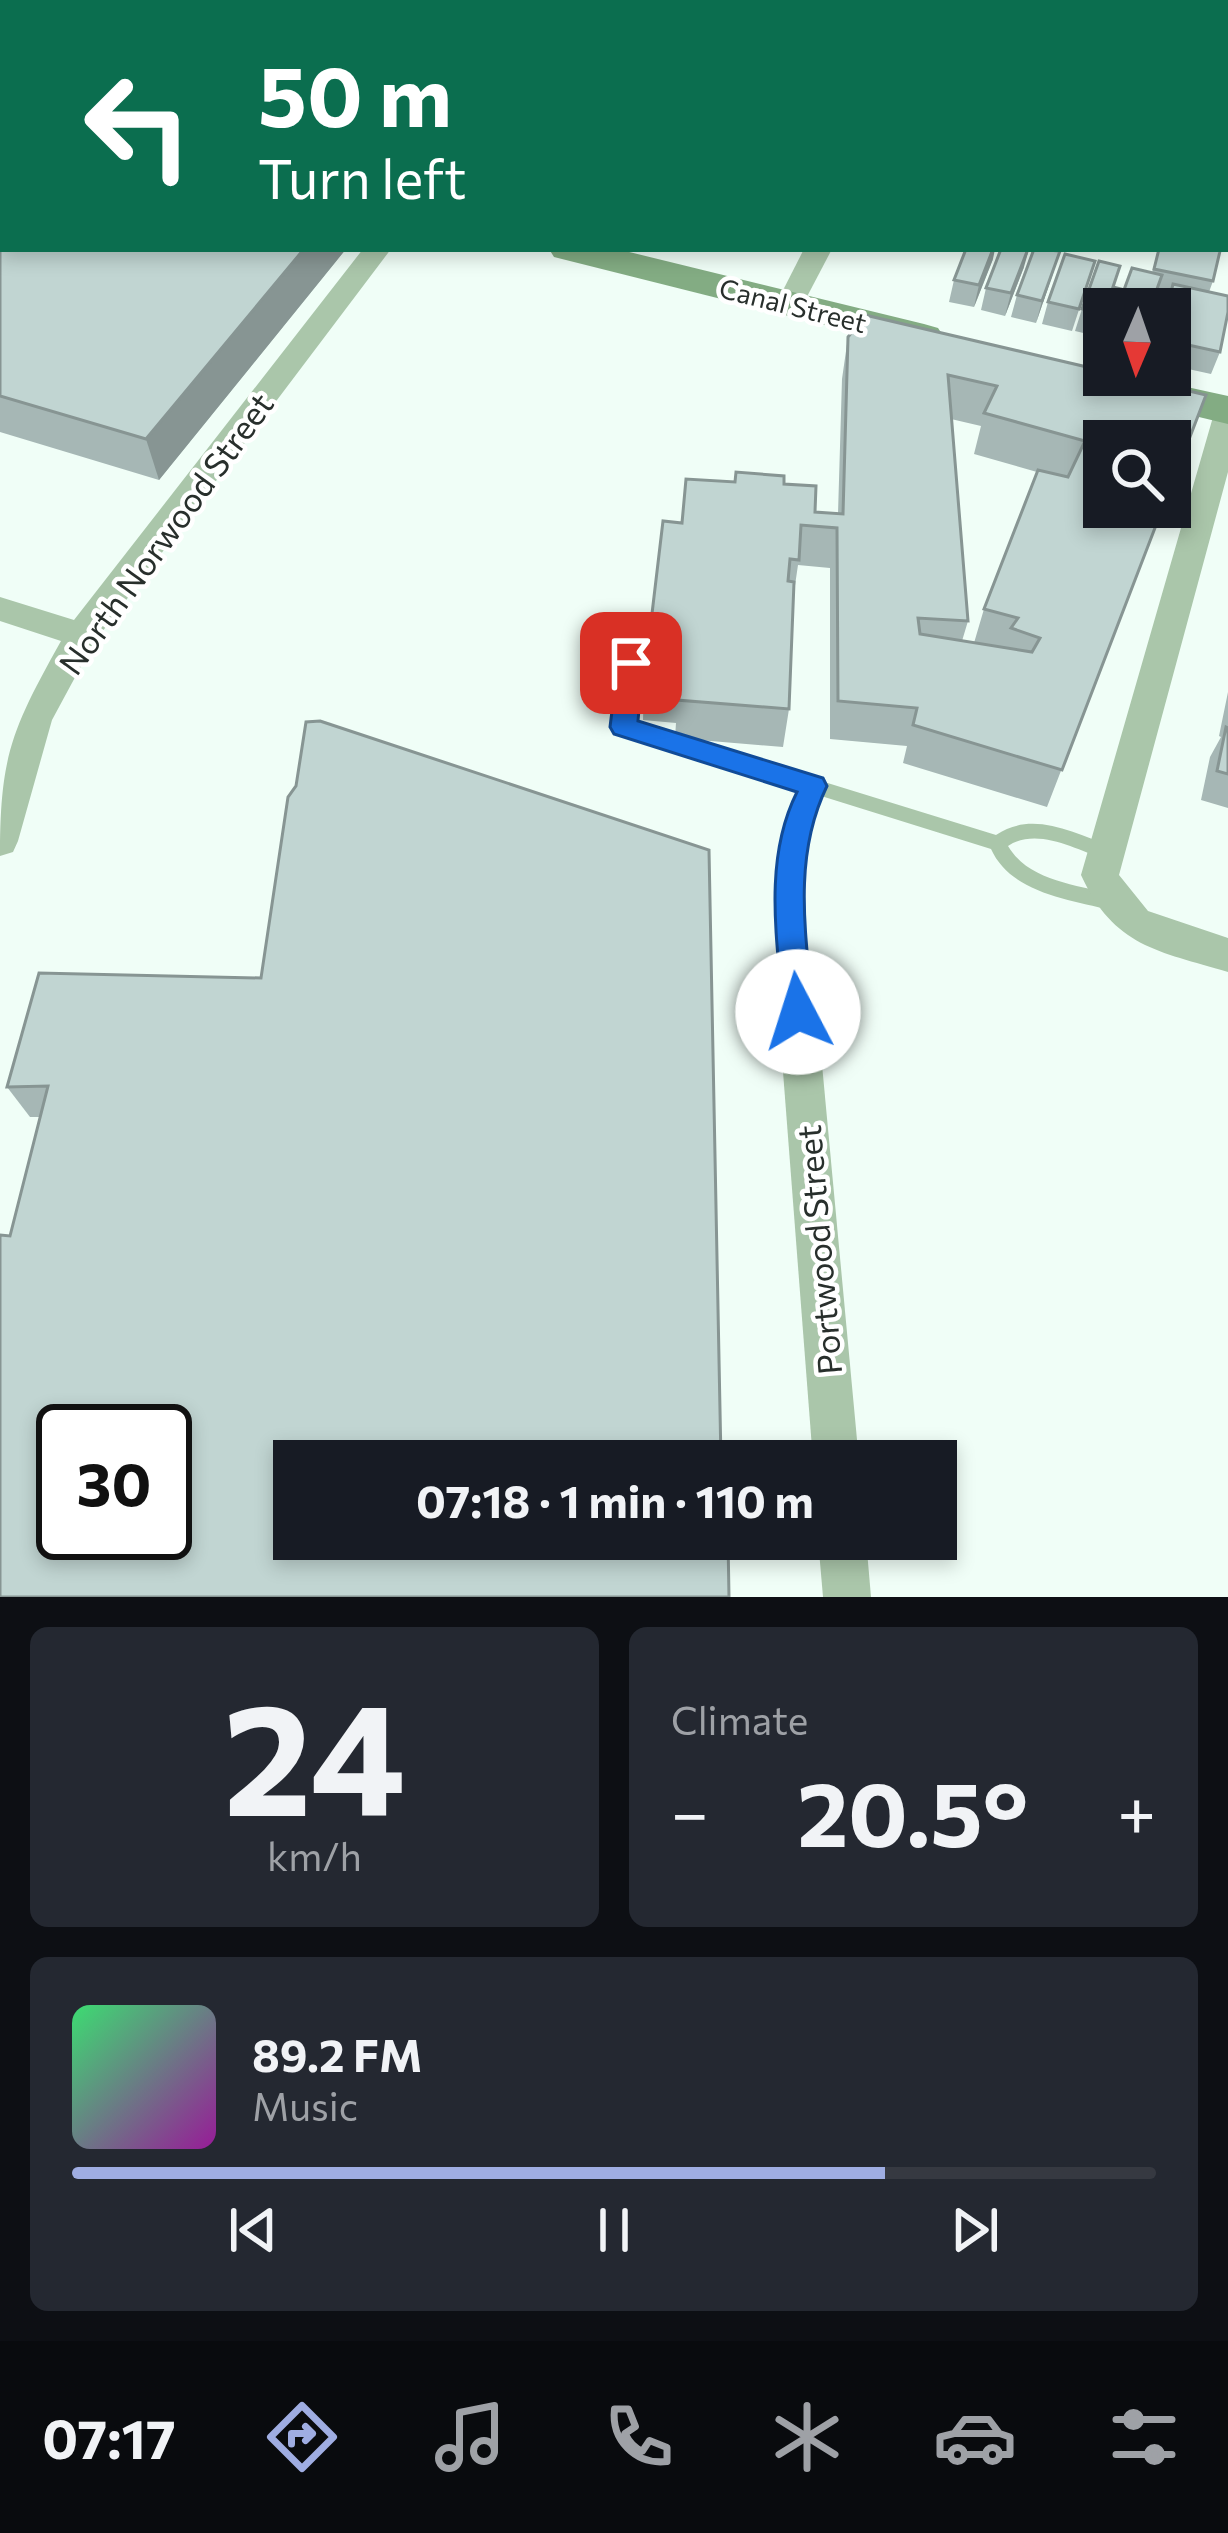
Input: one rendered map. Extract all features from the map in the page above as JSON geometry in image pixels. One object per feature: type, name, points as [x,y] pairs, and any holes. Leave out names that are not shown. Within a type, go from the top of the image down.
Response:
[{"type":"street","name":"North Norwood Street","points":[[0,841],[35,719],[82,635],[375,252]]},
{"type":"street","name":"Canal Street","points":[[580,252],[974,349]]},
{"type":"street","points":[[790,304],[816,252]]},
{"type":"street","points":[[1162,396],[1228,414],[1103,850],[1100,875],[1109,902],[1137,926],[1228,955]]},
{"type":"street","points":[[0,608],[82,635]]},
{"type":"street","name":"Portwood Street","points":[[794,968],[834,1440]]},
{"type":"street","points":[[844,1560],[847,1597]]},
{"type":"lane","points":[[631,663],[624,727],[998,843]]},
{"type":"lane","points":[[794,968],[788,897],[795,823],[813,786]]},
{"type":"lane","points":[[998,843],[1012,830],[1031,828],[1103,850]]},
{"type":"lane","points":[[998,843],[1001,858],[1018,873],[1109,902]]},
{"type":"building","points":[[0,252],[302,252],[146,439],[0,396]]},
{"type":"building","points":[[965,252],[992,252],[979,285],[954,280]]},
{"type":"building","points":[[1000,252],[1027,252],[1011,293],[986,288]]},
{"type":"building","points":[[1033,252],[1060,252],[1042,301],[1017,295]]},
{"type":"building","points":[[1158,252],[1220,252],[1213,281],[1154,269]]},
{"type":"building","points":[[1065,254],[1095,261],[1079,309],[1048,302]]},
{"type":"building","points":[[1099,261],[1120,266],[1113,287],[1117,288],[1089,288]]},
{"type":"building","points":[[1132,268],[1162,275],[1157,288],[1125,288]]},
{"type":"building","points":[[1173,284],[1228,296],[1220,352],[1191,346],[1191,288],[1172,288]]},
{"type":"building","points":[[865,315],[1083,366],[1083,396],[1191,396],[1191,391],[1206,395],[1191,434],[1191,420],[1083,420],[1083,440],[984,413],[997,386],[948,375],[968,621],[918,618],[920,634],[1032,652],[1040,638],[1011,628],[1018,618],[984,609],[1038,470],[1068,477],[1083,445],[1083,528],[1155,528],[1062,770],[913,725],[917,708],[838,701],[837,528],[801,525],[799,560],[790,559],[788,581],[794,582],[789,709],[677,700],[678,684],[644,681],[663,521],[682,523],[686,479],[735,482],[736,472],[784,476],[784,484],[816,486],[815,512],[843,514],[848,337]]},
{"type":"building","points":[[320,721],[709,850],[721,1440],[273,1440],[273,1560],[728,1560],[729,1597],[0,1597],[0,1235],[10,1236],[48,1086],[7,1087],[39,973],[261,978],[288,797],[296,786],[306,722]]},
{"type":"building","points":[[1228,728],[1228,774],[1217,771]]},
{"type":"route","points":[[631,663],[624,727],[813,786],[795,823],[788,897],[798,1012]]}]
